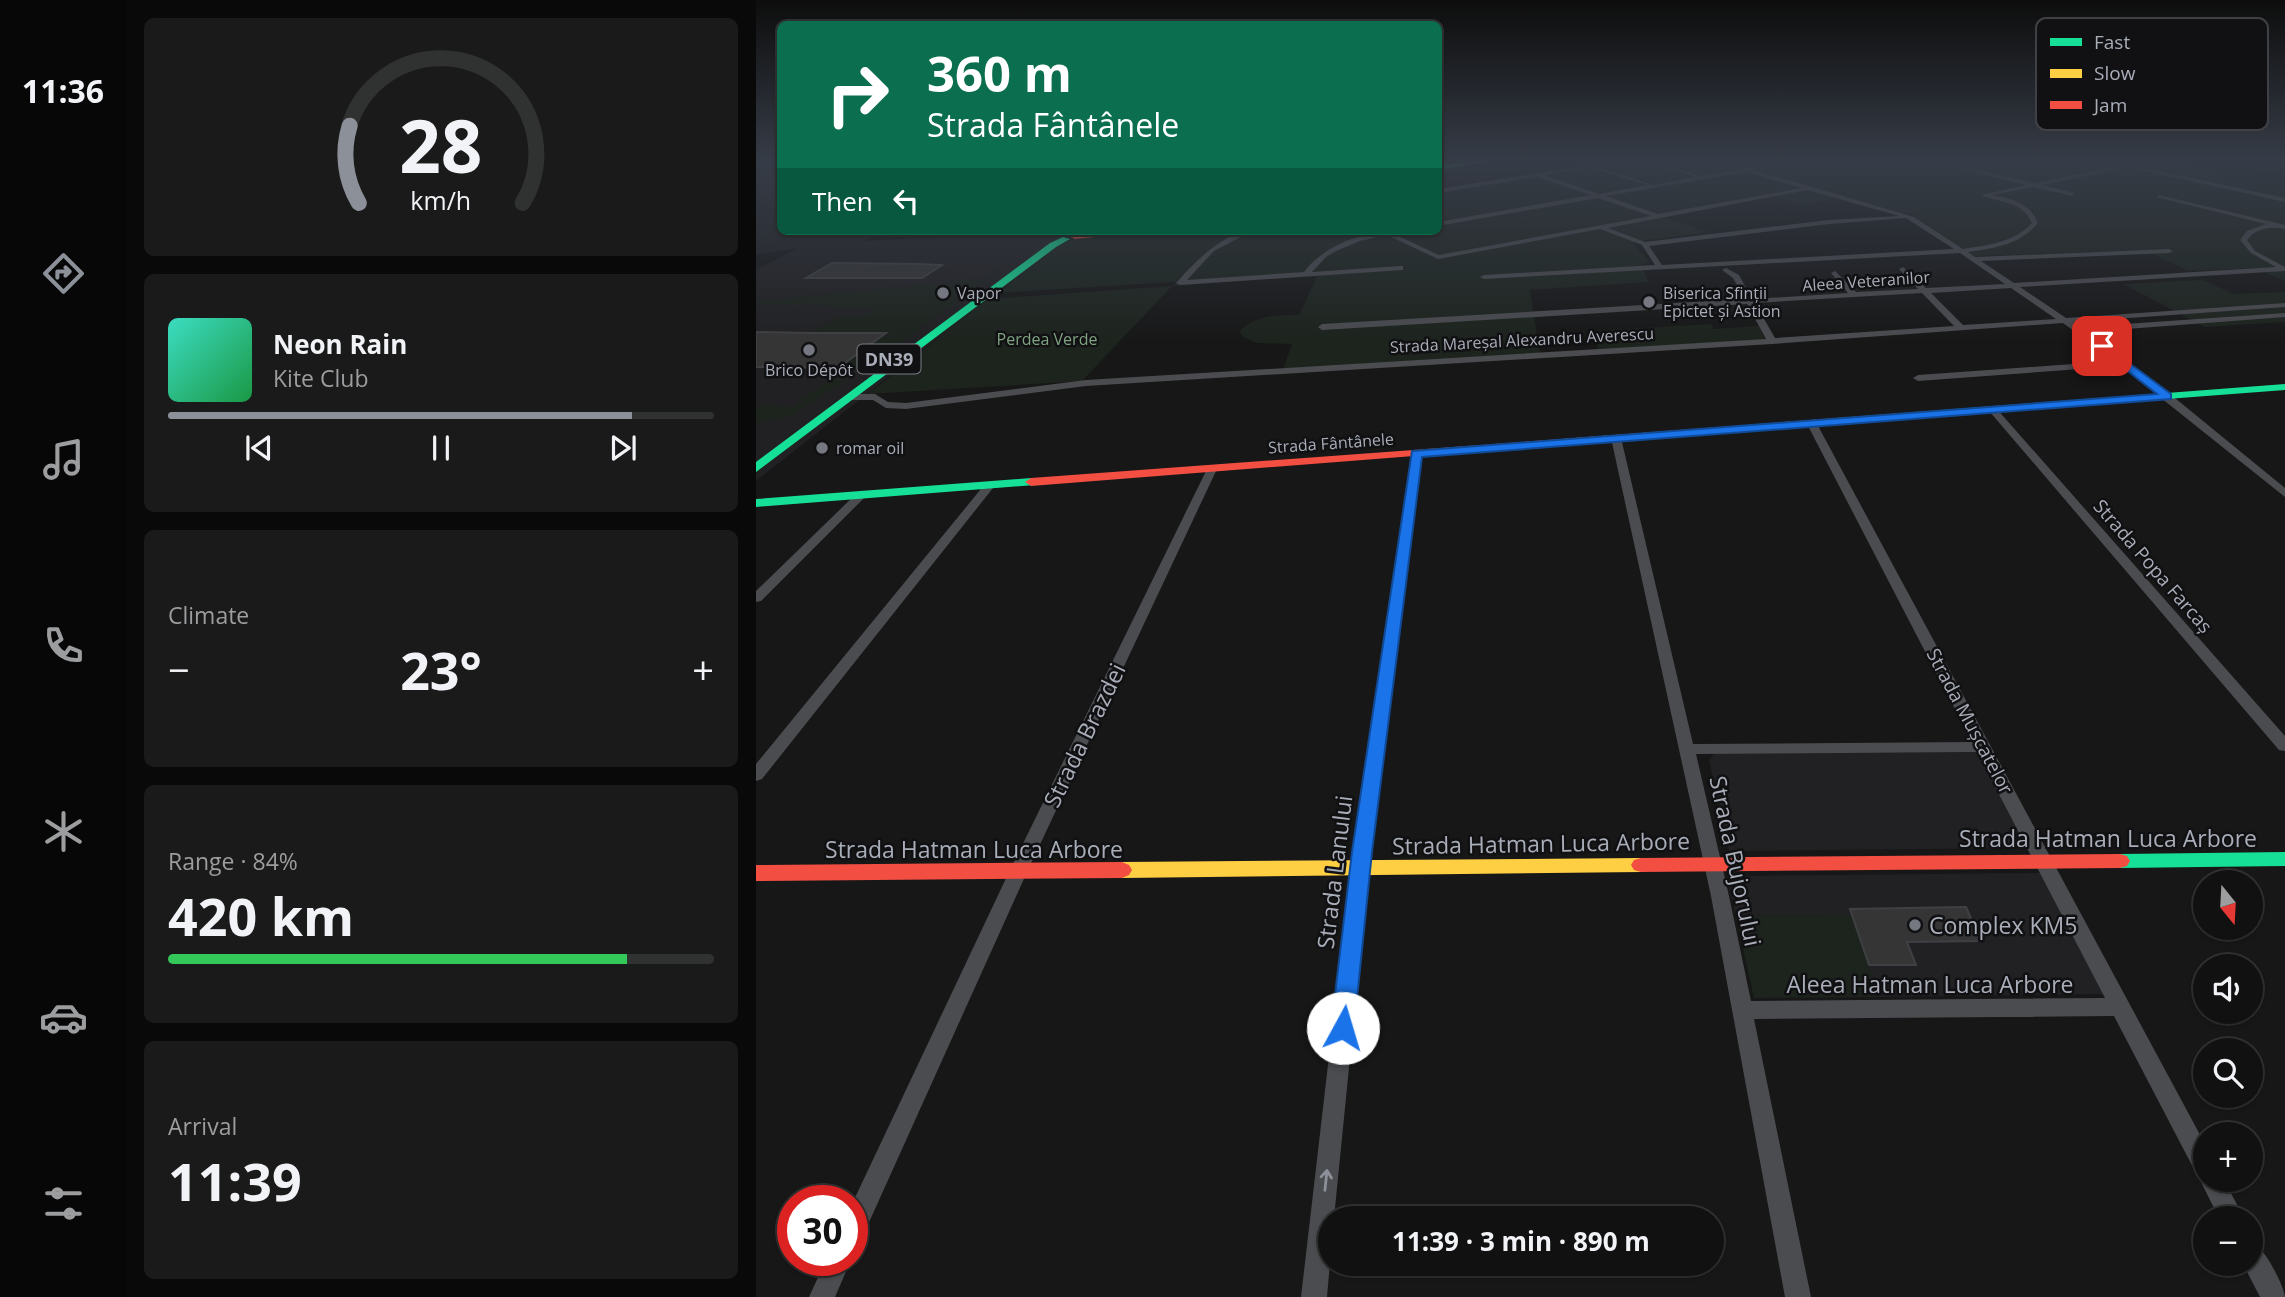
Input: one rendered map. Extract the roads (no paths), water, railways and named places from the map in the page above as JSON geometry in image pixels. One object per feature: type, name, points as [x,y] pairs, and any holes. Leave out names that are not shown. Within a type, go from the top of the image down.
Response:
[{"type":"street","points":[[1391,235],[1438,257],[1628,222]]},
{"type":"street","points":[[1600,227],[1644,244],[1839,222]]},
{"type":"street","points":[[1917,222],[2067,320],[2167,396],[2285,494]]},
{"type":"street","points":[[1484,276],[1962,251],[2008,242],[2028,232],[2035,222]]},
{"type":"street","points":[[2264,222],[2285,224]]},
{"type":"street","points":[[2275,224],[2249,232],[2243,240],[2253,252],[2285,269]]},
{"type":"street","name":"DN39","points":[[756,460],[1022,259],[1036,247],[1044,235],[1075,235]]},
{"type":"street","name":"DN39","points":[[756,468],[1053,245],[1075,235]]},
{"type":"street","points":[[1241,235],[1212,250],[1180,283],[1400,268]]},
{"type":"street","points":[[1307,274],[1332,251],[1375,235]]},
{"type":"street","points":[[1644,244],[1660,267]]},
{"type":"street","points":[[1974,259],[2169,251]]},
{"type":"street","points":[[1903,269],[1961,328]]},
{"type":"street","name":"Aleea Veteranilor","points":[[1322,327],[2285,269]]},
{"type":"street","points":[[1727,270],[1736,277],[1774,345]]},
{"type":"street","points":[[1835,273],[1855,296]]},
{"type":"street","name":"Strada Mareșal Alexandru Averescu","points":[[1774,345],[1961,328],[2285,305]]},
{"type":"street","name":"Strada Mareșal Alexandru Averescu","points":[[849,397],[875,397],[886,405],[905,406],[1087,383],[2079,330],[2285,315]]},
{"type":"street","points":[[1918,378],[2124,363]]},
{"type":"street","name":"Strada Fântânele","points":[[756,503],[2285,387]]},
{"type":"street","name":"Strada Popa Farcaș","points":[[1993,410],[2285,747]]},
{"type":"street","name":"Strada Mușcatelor","points":[[1812,424],[2193,1144]]},
{"type":"street","name":"Strada Bujorului","points":[[1616,438],[1713,864],[1798,1297]]},
{"type":"street","name":"Strada Lanului","points":[[1314,1297],[1360,867],[1416,454]]},
{"type":"street","name":"Strada Brazdei","points":[[868,1196],[1018,872],[1212,470]]},
{"type":"street","points":[[756,775],[989,486]]},
{"type":"street","points":[[756,598],[860,495]]},
{"type":"street","points":[[1688,749],[1983,747]]},
{"type":"street","name":"Strada Hatman Luca Arbore","points":[[756,873],[2285,859]]},
{"type":"street","name":"Aleea Hatman Luca Arbore","points":[[1742,1010],[2120,1007]]},
{"type":"street","points":[[822,1297],[832,1276]]},
{"type":"street","points":[[2263,1276],[2274,1297]]},
{"type":"place","name":"Vapor","points":[[943,293]]},
{"type":"place","name":"Biserica Sfinții Epictet și Astion","points":[[1649,302]]},
{"type":"place","name":"Brico Dépôt","points":[[809,350]]},
{"type":"place","name":"romar oil","points":[[822,448]]},
{"type":"place","name":"Complex KM5","points":[[1915,925]]},
{"type":"park label","name":"Perdea Verde","points":[[1047,339]]}]
